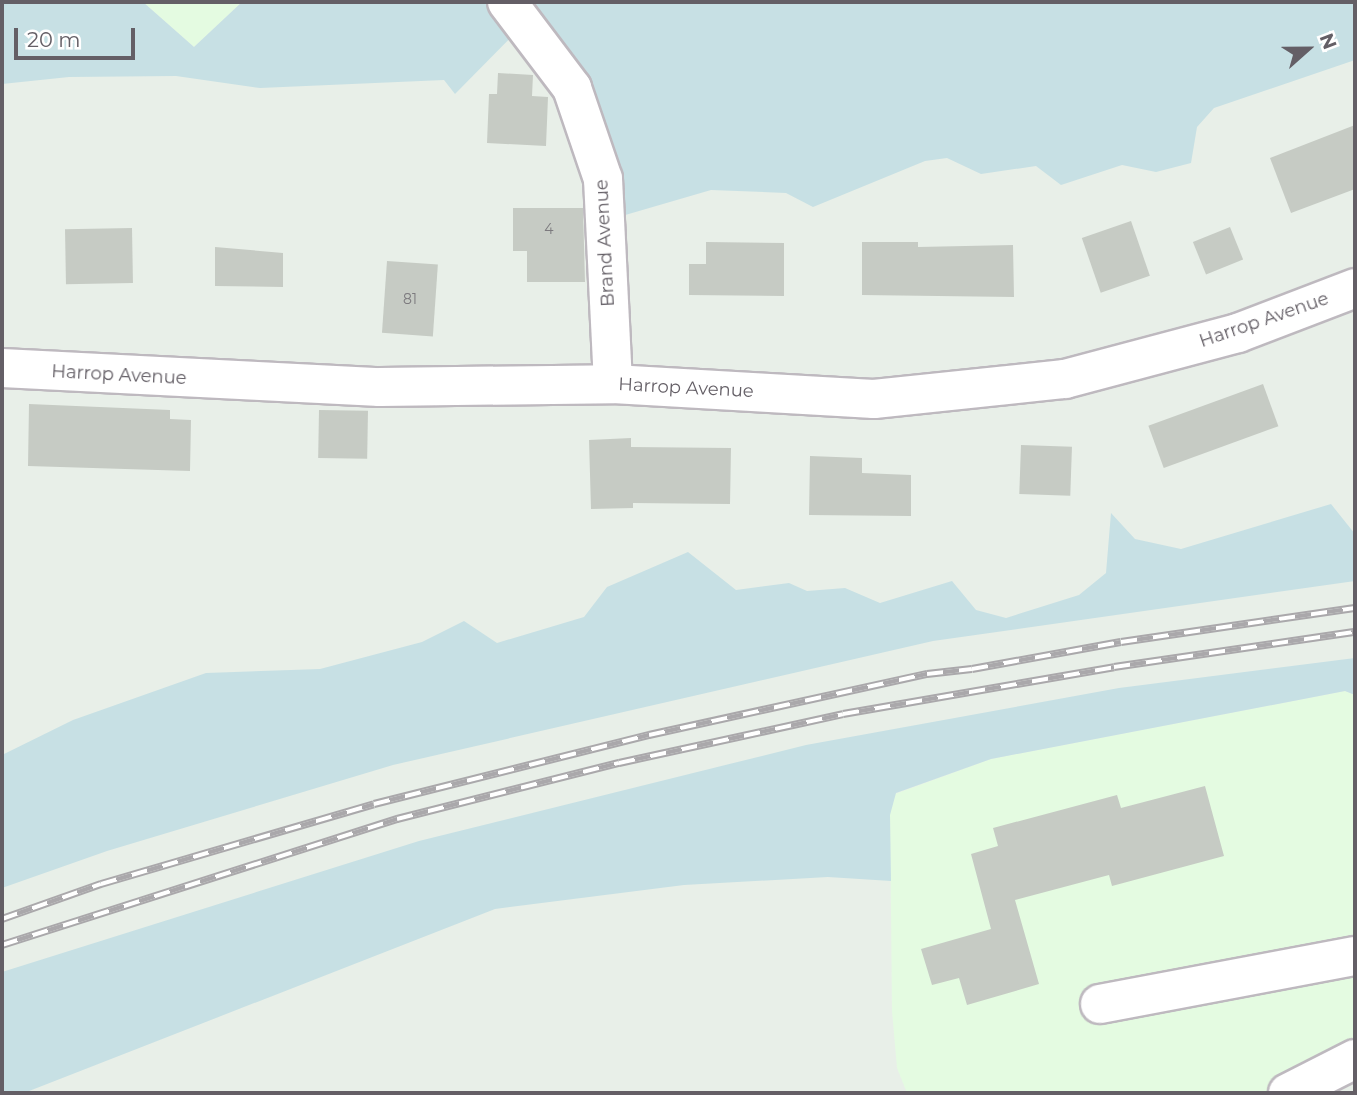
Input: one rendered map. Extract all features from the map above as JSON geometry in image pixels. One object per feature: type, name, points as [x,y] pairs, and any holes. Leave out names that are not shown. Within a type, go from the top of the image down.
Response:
[{"type":"street","name":"Brand Avenue","points":[[507,2],[572,88],[603,179],[613,384]]},
{"type":"street","name":"Harrop Avenue","points":[[2,368],[380,387],[613,384],[874,399],[1065,379],[1238,333],[1355,288]]},
{"type":"street","points":[[1100,1004],[1354,956]]},
{"type":"street","points":[[1288,1093],[1355,1059]]},
{"type":"shaded area","points":[[2,2],[143,2],[194,47],[242,2],[1355,2],[1355,60],[1214,108],[1197,127],[1191,163],[1156,172],[1122,165],[1061,185],[1036,166],[981,174],[947,158],[925,161],[813,207],[786,193],[711,190],[615,218],[523,25],[455,94],[444,80],[260,88],[176,76],[69,77],[2,84]]},
{"type":"shaded area","points":[[143,2],[242,2],[194,47]]},
{"type":"shaded area","points":[[1331,504],[1355,534],[1355,581],[933,641],[393,765],[107,851],[2,888],[2,755],[73,720],[206,673],[320,669],[422,642],[464,621],[497,643],[584,617],[607,587],[688,552],[736,590],[789,583],[807,591],[845,588],[880,603],[952,581],[976,610],[1006,618],[1079,595],[1106,573],[1111,513],[1135,539],[1181,549]]},
{"type":"shaded area","points":[[1355,658],[1355,695],[1345,691],[991,759],[896,793],[890,815],[891,881],[828,877],[684,885],[495,909],[24,1093],[2,1093],[2,972],[419,841],[806,745],[1119,688]]},
{"type":"shaded area","points":[[1345,691],[1355,695],[1355,1063],[1294,1093],[907,1093],[897,1068],[892,1011],[890,814],[895,794],[991,759]]},
{"type":"building","points":[[498,73],[533,75],[532,96],[548,97],[546,146],[487,143],[489,94],[497,94]]},
{"type":"building","points":[[1355,125],[1355,189],[1291,213],[1270,158]]},
{"type":"building","points":[[513,208],[583,208],[585,282],[527,282],[527,251],[513,251]]},
{"type":"building","points":[[1131,221],[1150,276],[1101,293],[1082,238]]},
{"type":"building","points":[[1230,227],[1243,259],[1206,274],[1193,242]]},
{"type":"building","points":[[132,228],[133,283],[66,284],[65,229]]},
{"type":"building","points":[[706,242],[784,243],[784,296],[689,295],[689,264],[706,264]]},
{"type":"building","points":[[862,242],[918,242],[918,247],[1013,245],[1014,297],[862,295]]},
{"type":"building","points":[[215,247],[283,253],[283,287],[215,286]]},
{"type":"building","points":[[387,261],[438,265],[433,336],[382,333]]},
{"type":"building","points":[[1263,384],[1278,426],[1164,468],[1148,426]]},
{"type":"building","points":[[29,404],[170,410],[170,419],[191,420],[190,471],[28,466]]},
{"type":"building","points":[[319,410],[368,411],[367,459],[318,458]]},
{"type":"building","points":[[631,438],[631,447],[731,448],[730,504],[633,503],[633,508],[591,509],[589,440]]},
{"type":"building","points":[[1021,445],[1072,447],[1070,496],[1019,494]]},
{"type":"building","points":[[810,456],[862,458],[862,473],[911,475],[911,516],[809,515]]},
{"type":"building","points":[[1205,786],[1224,856],[1112,886],[1109,875],[1015,900],[1039,984],[967,1005],[959,978],[932,985],[921,949],[991,929],[971,854],[998,846],[993,828],[1117,795],[1121,808]]},
{"type":"railway","points":[[2,919],[101,884],[374,804],[649,735],[927,674],[1355,608]]},
{"type":"railway","points":[[2,945],[397,819],[619,763],[843,714],[1114,667],[1355,632]]}]
